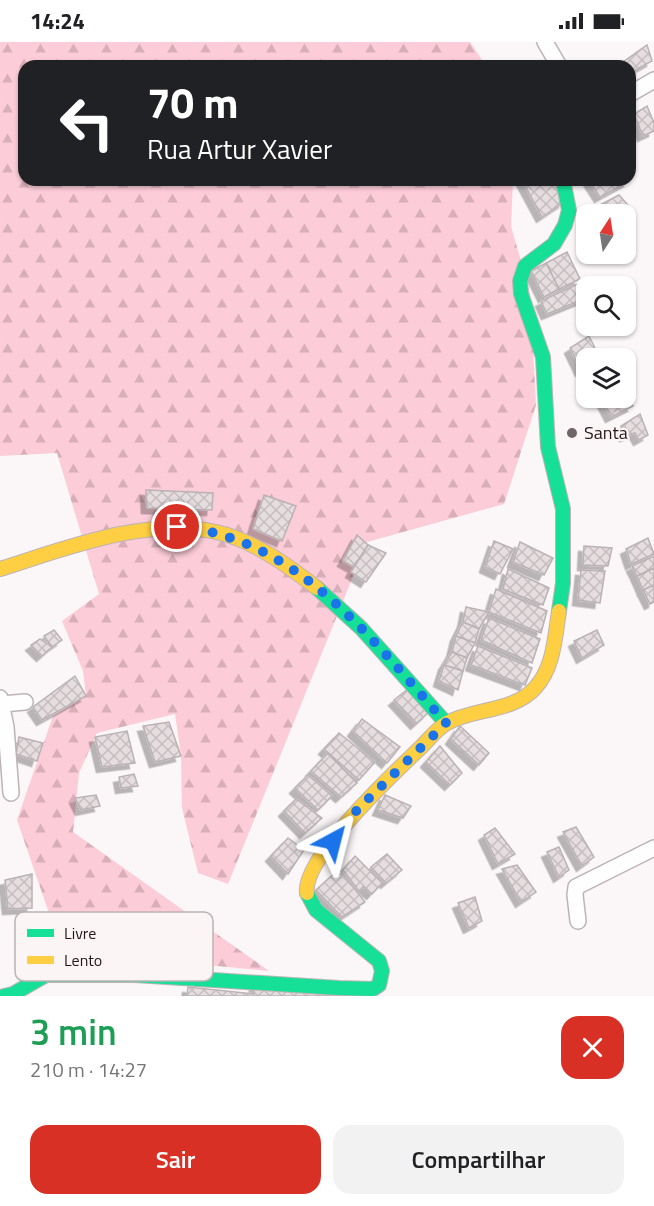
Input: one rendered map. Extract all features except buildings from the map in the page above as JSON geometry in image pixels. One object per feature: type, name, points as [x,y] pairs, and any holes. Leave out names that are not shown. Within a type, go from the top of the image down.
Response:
[{"type":"street","points":[[545,42],[556,60]]},
{"type":"street","points":[[636,90],[654,80]]},
{"type":"street","points":[[213,980],[374,989],[381,980],[379,962],[315,910],[308,896],[306,884],[310,872],[357,810],[446,723],[517,701],[535,688],[547,670],[559,619],[564,541],[563,508],[548,447],[543,357],[521,294],[520,281],[525,266],[554,244],[565,225],[569,210],[563,186]]},
{"type":"street","points":[[0,569],[64,549],[123,535],[177,527],[217,533],[258,549],[301,575],[353,619],[446,723]]},
{"type":"street","points":[[11,793],[1,701],[25,702]]},
{"type":"street","points":[[579,921],[576,888],[654,848]]},
{"type":"street","points":[[4,996],[13,994],[36,981]]},
{"type":"green space","points":[[0,42],[470,42],[482,60],[18,60],[18,186],[513,186],[511,226],[530,293],[536,405],[504,504],[367,542],[228,884],[198,873],[182,808],[181,756],[175,714],[97,733],[79,773],[73,832],[186,912],[49,912],[17,820],[53,716],[86,696],[83,671],[62,621],[99,594],[57,453],[0,456]]},
{"type":"green space","points":[[213,931],[269,971],[213,966]]},
{"type":"traffic: fast","points":[[559,611],[563,583],[563,509],[548,447],[543,357],[521,294],[520,281],[525,266],[554,244],[565,225],[569,210],[564,186]]},
{"type":"traffic: fast","points":[[317,588],[361,628],[446,723]]},
{"type":"traffic: fast","points":[[213,980],[339,988],[373,989],[379,985],[382,971],[379,961],[316,910],[307,893]]},
{"type":"traffic: fast","points":[[4,996],[13,994],[36,981]]},
{"type":"traffic: slow","points":[[0,569],[106,537],[134,532],[189,528],[216,532],[256,547],[282,562],[317,588]]},
{"type":"traffic: slow","points":[[307,893],[309,878],[333,839],[370,798],[439,729],[458,718],[505,706],[526,696],[535,688],[550,661],[559,611]]},
{"type":"place","name":"Santa","points":[[572,433]]},
{"type":"route","points":[[177,527],[217,533],[258,549],[301,575],[353,619],[446,723],[357,810],[333,841]]}]
